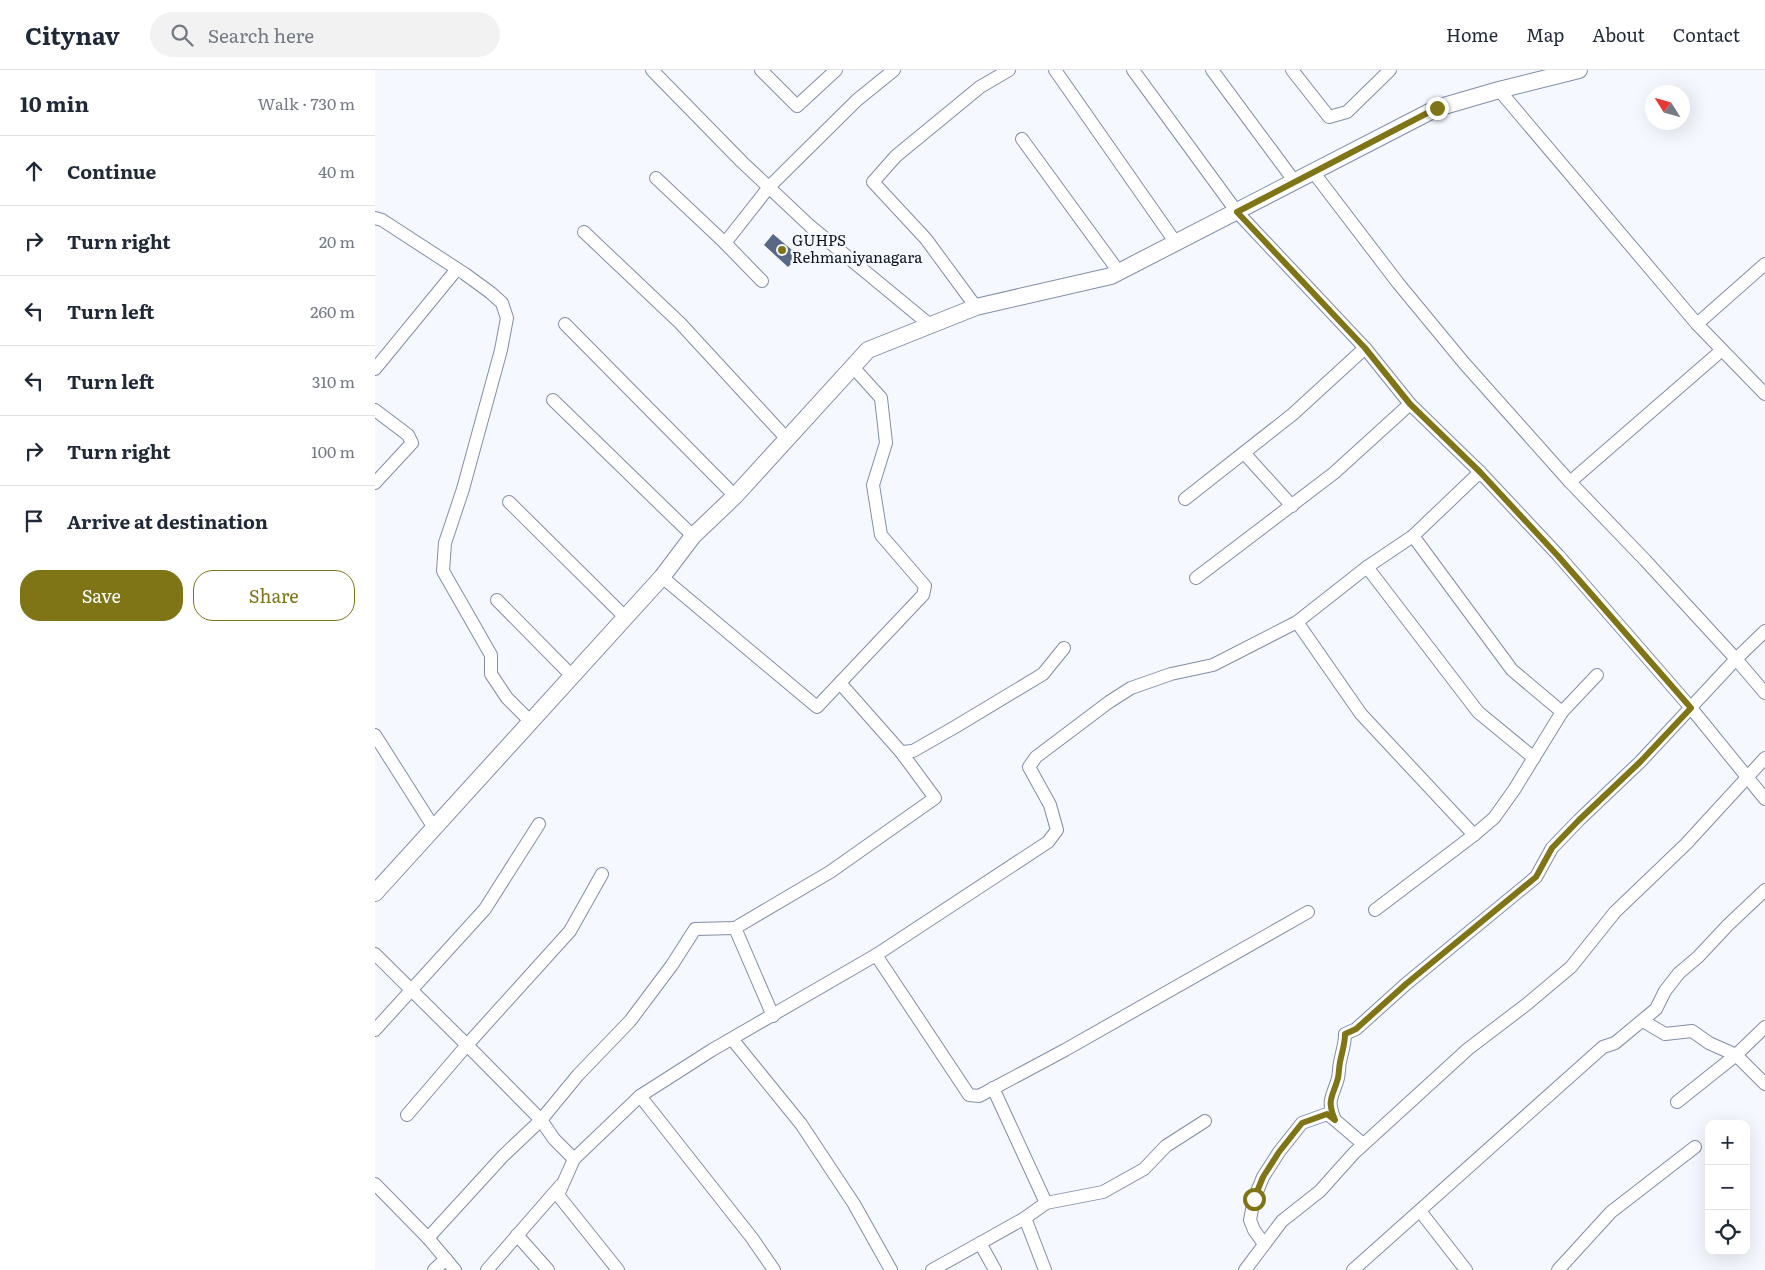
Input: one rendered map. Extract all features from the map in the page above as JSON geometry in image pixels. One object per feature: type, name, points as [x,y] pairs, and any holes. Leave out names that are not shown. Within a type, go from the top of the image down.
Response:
[{"type":"street","points":[[652,70],[742,162],[810,226],[930,325]]},
{"type":"street","points":[[761,70],[797,106],[836,70]]},
{"type":"street","points":[[725,243],[769,187],[857,100],[894,70]]},
{"type":"street","points":[[976,307],[926,239],[873,182],[896,156],[980,87],[1009,70]]},
{"type":"street","points":[[1055,70],[1176,244]]},
{"type":"street","points":[[1133,70],[1237,212],[1365,348],[1410,404],[1480,472],[1558,556],[1691,708],[1765,799]]},
{"type":"street","points":[[1212,70],[1295,182]]},
{"type":"street","points":[[1292,70],[1329,117],[1347,112],[1376,75],[1390,70]]},
{"type":"street","points":[[375,893],[662,576],[693,536],[735,496],[868,350],[976,307],[1111,276],[1437,108],[1579,70]]},
{"type":"street","points":[[1499,90],[1697,324],[1765,394]]},
{"type":"street","points":[[1022,139],[1119,272]]},
{"type":"street","points":[[1314,172],[1398,283],[1464,363],[1570,482],[1736,659],[1765,693]]},
{"type":"street","points":[[656,178],[762,280]]},
{"type":"street","points":[[375,218],[382,220],[491,293],[502,303],[507,318],[501,350],[466,481],[445,543],[443,570],[491,655],[491,674],[507,698],[531,722]]},
{"type":"street","points":[[584,232],[680,323],[787,439]]},
{"type":"street","points":[[1697,324],[1765,264]]},
{"type":"street","points":[[375,369],[457,269]]},
{"type":"street","points":[[565,324],[735,496]]},
{"type":"street","points":[[1185,499],[1293,414],[1365,348]]},
{"type":"street","points":[[1570,482],[1722,350]]},
{"type":"street","points":[[662,576],[817,707],[923,594],[925,586],[881,535],[873,485],[886,443],[881,398],[853,367]]},
{"type":"street","points":[[553,400],[693,536]]},
{"type":"street","points":[[1196,578],[1341,467],[1410,404]]},
{"type":"street","points":[[375,410],[408,435],[412,443],[375,483]]},
{"type":"street","points":[[1244,453],[1292,506]]},
{"type":"street","points":[[618,1270],[559,1195],[574,1159],[640,1096],[732,1039],[877,954],[1048,842],[1057,830],[1050,805],[1029,766],[1036,757],[1109,702],[1131,688],[1171,674],[1213,665],[1297,622],[1367,567],[1413,536],[1480,472]]},
{"type":"street","points":[[509,502],[625,617]]},
{"type":"street","points":[[1413,536],[1512,670],[1562,712]]},
{"type":"street","points":[[1367,567],[1478,712],[1534,758]]},
{"type":"street","points":[[497,600],[572,676]]},
{"type":"street","points":[[1297,622],[1361,714],[1474,835]]},
{"type":"street","points":[[1335,1120],[1330,1108],[1331,1095],[1338,1078],[1345,1045],[1345,1034],[1356,1029],[1406,984],[1536,877],[1552,848],[1565,834],[1640,762],[1736,659],[1765,631]]},
{"type":"street","points":[[901,752],[913,751],[1043,674],[1064,648]]},
{"type":"street","points":[[1375,910],[1494,818],[1562,712],[1597,675]]},
{"type":"street","points":[[428,1238],[503,1156],[541,1120],[578,1074],[630,1022],[672,965],[695,929],[735,928],[830,872],[935,798],[901,752],[840,683]]},
{"type":"street","points":[[375,735],[434,828]]},
{"type":"street","points":[[1245,1270],[1282,1221],[1320,1191],[1363,1144],[1468,1049],[1527,1004],[1571,967],[1615,912],[1686,844],[1765,758]]},
{"type":"street","points":[[375,1030],[485,909],[539,824]]},
{"type":"street","points":[[407,1115],[569,931],[602,874]]},
{"type":"street","points":[[1353,1270],[1603,1047],[1615,1043],[1643,1021],[1656,1009],[1665,991],[1679,973],[1698,957],[1728,924],[1765,890]]},
{"type":"street","points":[[877,954],[969,1095],[979,1096],[1065,1050],[1308,912]]},
{"type":"street","points":[[735,928],[773,1016]]},
{"type":"street","points":[[375,954],[541,1120],[554,1139],[574,1159]]},
{"type":"street","points":[[1643,1021],[1665,1034],[1692,1031],[1709,1042],[1736,1055],[1765,1084]]},
{"type":"street","points":[[1677,1102],[1736,1055],[1765,1027]]},
{"type":"street","points":[[732,1039],[801,1124],[854,1204],[891,1270]]},
{"type":"street","points":[[993,1088],[1046,1203]]},
{"type":"street","points":[[640,1096],[752,1238],[774,1270]]},
{"type":"street","points":[[1264,1244],[1254,1230],[1250,1220],[1254,1199],[1263,1177],[1279,1152],[1302,1123],[1327,1114],[1363,1144]]},
{"type":"street","points":[[932,1270],[1025,1218],[1046,1203],[1103,1192],[1144,1169],[1166,1146],[1205,1122]]},
{"type":"street","points":[[1558,1270],[1611,1212],[1695,1147]]},
{"type":"street","points":[[487,1270],[564,1181]]},
{"type":"street","points":[[375,1184],[428,1238],[455,1270]]},
{"type":"street","points":[[1420,1211],[1466,1270]]},
{"type":"street","points":[[1025,1218],[1045,1270]]},
{"type":"street","points":[[517,1236],[548,1270]]},
{"type":"street","points":[[980,1243],[995,1270]]},
{"type":"street","points":[[434,1270],[446,1259]]},
{"type":"building","name":"GUHPS Rehmaniyanagara","points":[[773,234],[799,256],[788,267],[764,245]]},
{"type":"place","name":"GUHPS Rehmaniyanagara","points":[[782,250]]},
{"type":"route","points":[[1254,1199],[1263,1177],[1279,1152],[1302,1123],[1327,1114],[1335,1120],[1330,1108],[1331,1095],[1338,1078],[1345,1045],[1345,1034],[1356,1029],[1406,984],[1536,877],[1552,848],[1640,762],[1691,708],[1558,556],[1480,472],[1410,404],[1365,348],[1237,212],[1437,108]]}]
